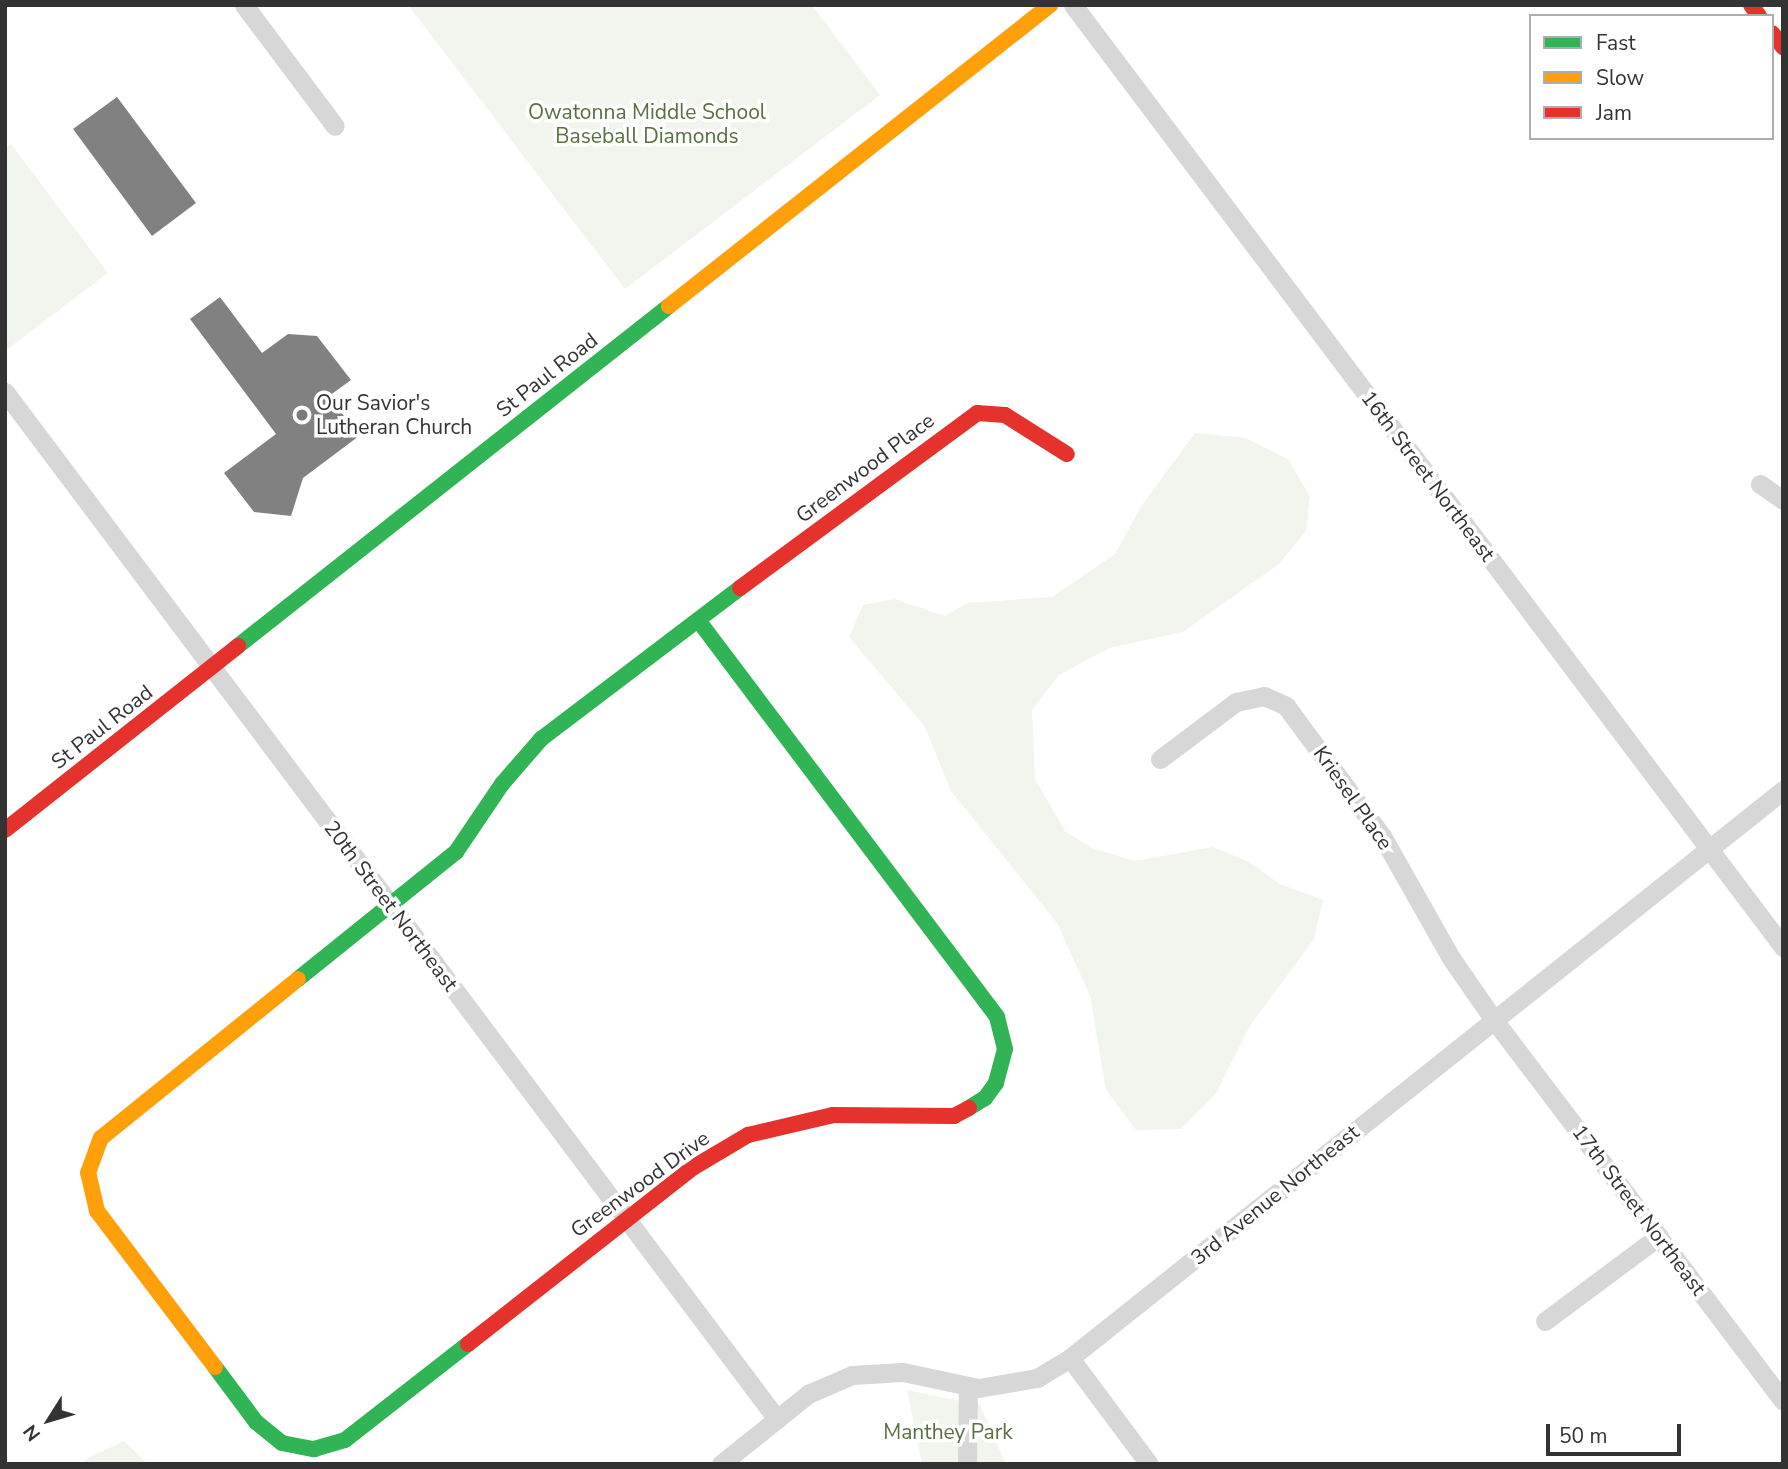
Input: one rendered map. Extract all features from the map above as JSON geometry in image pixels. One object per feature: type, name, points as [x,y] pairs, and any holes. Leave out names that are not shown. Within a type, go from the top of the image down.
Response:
[{"type":"street","points":[[244,5],[335,126]]},
{"type":"street","name":"St Paul Road","points":[[5,830],[1049,5]]},
{"type":"street","name":"16th Street Northeast","points":[[1073,5],[1783,947]]},
{"type":"street","name":"20th Street Northeast","points":[[5,392],[778,1419]]},
{"type":"street","name":"Greenwood Place","points":[[698,620],[976,413],[1005,415],[1067,454]]},
{"type":"street","points":[[1760,484],[1783,500]]},
{"type":"street","name":"Greenwood Drive","points":[[698,620],[996,1017],[1004,1041],[1003,1066],[985,1098],[954,1116],[833,1115],[748,1136],[694,1167],[345,1440],[314,1449],[282,1443],[256,1422],[105,1222],[90,1194],[88,1173],[101,1138],[391,905],[456,852],[502,784],[541,739],[698,620]]},
{"type":"street","name":"Kriesel Place","points":[[1160,759],[1243,699],[1264,696],[1286,706],[1382,836],[1451,958],[1494,1020]]},
{"type":"street","name":"3rd Avenue Northeast","points":[[721,1464],[818,1389],[852,1374],[903,1372],[968,1387],[1013,1385],[1037,1378],[1070,1358],[1783,790]]},
{"type":"street","name":"17th Street Northeast","points":[[1494,1020],[1783,1401]]},
{"type":"street","points":[[1545,1321],[1659,1236]]},
{"type":"street","points":[[1070,1358],[1149,1464]]},
{"type":"street","points":[[967,1464],[968,1387]]},
{"type":"green space","name":"Owatonna Middle School Baseball Diamonds","points":[[408,5],[812,5],[880,95],[625,289]]},
{"type":"green space","points":[[11,144],[108,273],[5,351],[5,148]]},
{"type":"green space","points":[[1195,433],[1246,438],[1288,459],[1310,496],[1306,531],[1279,564],[1183,632],[1109,648],[1059,675],[1032,710],[1035,779],[1065,831],[1092,848],[1135,861],[1213,847],[1249,862],[1280,884],[1323,900],[1314,939],[1250,1026],[1215,1095],[1181,1129],[1136,1130],[1106,1090],[1090,996],[1057,923],[951,791],[925,727],[849,637],[863,605],[894,599],[945,616],[967,603],[1052,597],[1115,554],[1142,505]]},
{"type":"green space","name":"Manthey Park","points":[[907,1390],[980,1405],[1006,1464],[922,1464]]},
{"type":"green space","points":[[124,1441],[148,1464],[80,1464],[90,1457]]},
{"type":"building","points":[[117,97],[196,203],[152,236],[73,129]]},
{"type":"building","name":"Our Savior's Lutheran Church","points":[[220,297],[262,353],[288,334],[317,336],[351,380],[329,396],[359,436],[303,478],[291,516],[254,512],[224,473],[276,434],[190,319]]},
{"type":"traffic: fast","points":[[238,646],[669,306]]},
{"type":"traffic: fast","points":[[298,979],[456,852],[502,784],[541,739],[740,588]]},
{"type":"traffic: fast","points":[[698,620],[997,1017],[1005,1049],[996,1083],[985,1098],[969,1108]]},
{"type":"traffic: fast","points":[[215,1367],[256,1422],[282,1443],[314,1449],[345,1440],[468,1344]]},
{"type":"traffic: slow","points":[[669,306],[1050,5]]},
{"type":"traffic: slow","points":[[215,1367],[97,1211],[88,1173],[101,1138],[298,979]]},
{"type":"traffic: jam","points":[[1751,5],[1758,14]]},
{"type":"traffic: jam","points":[[1774,36],[1783,47]]},
{"type":"traffic: jam","points":[[740,588],[977,413],[1005,415],[1067,454]]},
{"type":"traffic: jam","points":[[5,830],[238,646]]},
{"type":"traffic: jam","points":[[468,1344],[694,1167],[748,1135],[833,1115],[954,1116],[969,1108]]},
{"type":"place","name":"Our Savior's Lutheran Church","points":[[302,415]]}]
